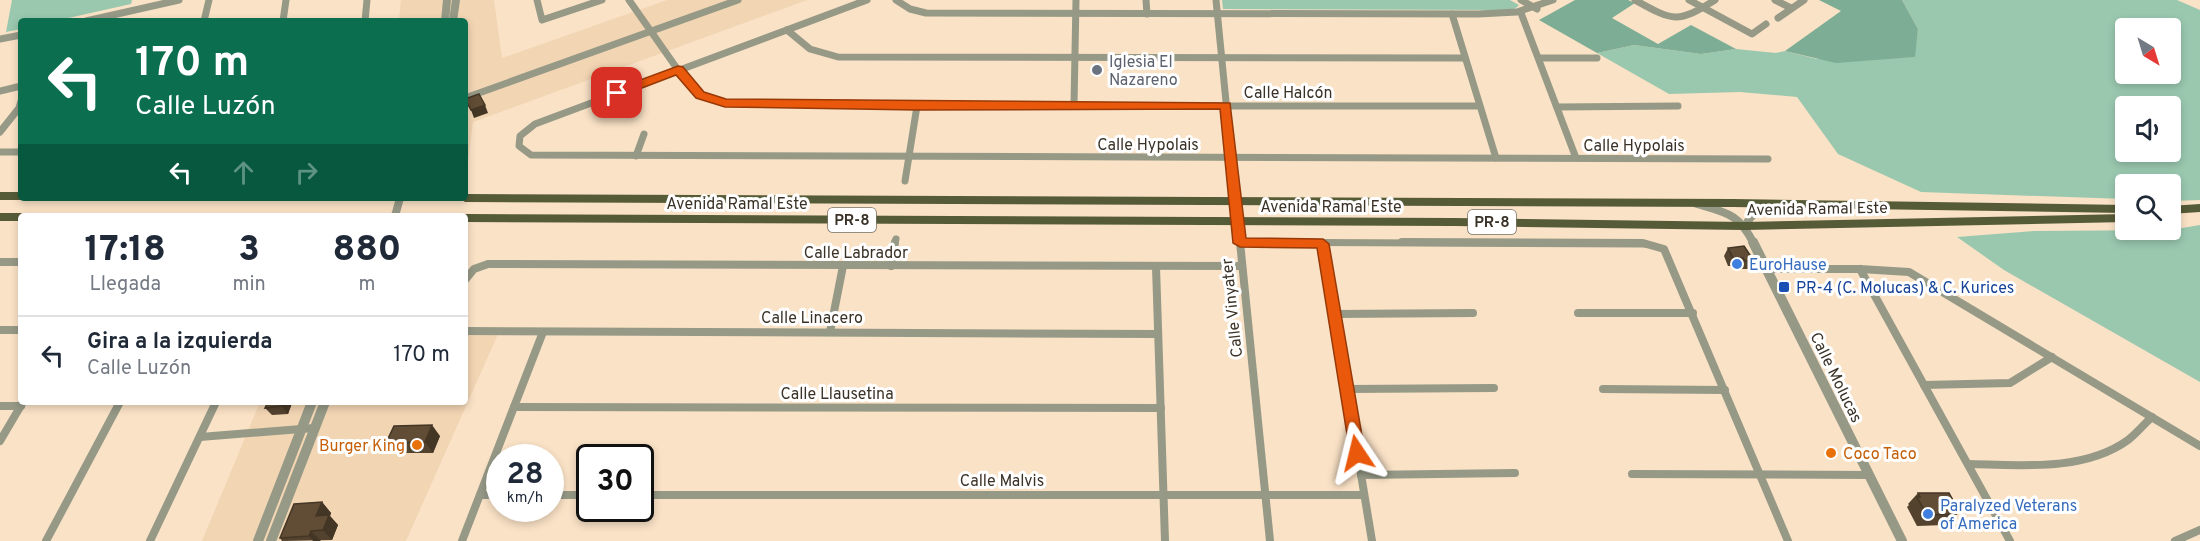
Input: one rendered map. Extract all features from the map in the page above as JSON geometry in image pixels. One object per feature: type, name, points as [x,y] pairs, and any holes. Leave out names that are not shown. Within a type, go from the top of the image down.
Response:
[{"type":"main road","points":[[468,193],[496,198]]},
{"type":"main road","points":[[0,196],[18,196]]},
{"type":"main road","name":"Avenida Ramal Este","points":[[468,198],[1688,202],[2115,209]]},
{"type":"main road","points":[[2181,209],[2200,208]]},
{"type":"main road","points":[[2181,216],[2200,215]]},
{"type":"main road","points":[[0,217],[18,217]]},
{"type":"main road","name":"Avenida Ramal Este","points":[[469,220],[1454,222],[1745,226],[2115,218]]},
{"type":"street","points":[[100,18],[179,0]]},
{"type":"street","points":[[205,18],[209,0]]},
{"type":"street","points":[[283,18],[286,0]]},
{"type":"street","points":[[365,18],[367,0]]},
{"type":"street","points":[[445,18],[447,0]]},
{"type":"street","points":[[453,18],[456,0]]},
{"type":"street","points":[[537,0],[542,20],[602,0]]},
{"type":"street","name":"Calle Halcón","points":[[629,0],[678,70],[700,95],[725,103],[917,106],[1479,106]]},
{"type":"street","points":[[468,97],[738,0]]},
{"type":"street","points":[[678,70],[867,0]]},
{"type":"street","points":[[896,0],[910,9],[926,13],[1147,14],[1521,13],[1537,9],[1553,0]]},
{"type":"street","points":[[1074,105],[1076,0]]},
{"type":"street","points":[[1146,0],[1147,14]]},
{"type":"street","name":"Calle Vinyater","points":[[1216,0],[1270,541]]},
{"type":"street","points":[[1521,0],[1537,9]]},
{"type":"street","points":[[1635,0],[1673,19],[1687,17],[1715,0]]},
{"type":"street","points":[[1689,0],[1752,34],[1766,24]]},
{"type":"street","points":[[1775,0],[1791,8]]},
{"type":"street","points":[[1778,18],[1804,0]]},
{"type":"street","points":[[122,18],[123,13]]},
{"type":"street","points":[[1521,13],[1576,158]]},
{"type":"street","points":[[1452,14],[1496,158]]},
{"type":"street","points":[[787,30],[808,49],[819,54],[838,57],[1465,58]]},
{"type":"street","points":[[0,39],[18,36]]},
{"type":"street","points":[[1539,58],[1597,58]]},
{"type":"street","name":"Calle Hypolais","points":[[678,70],[535,124],[520,138],[519,146],[531,155],[1768,159]]},
{"type":"street","points":[[0,91],[18,87]]},
{"type":"street","points":[[905,181],[917,106]]},
{"type":"street","points":[[1557,107],[1678,106]]},
{"type":"street","points":[[0,132],[18,109]]},
{"type":"street","points":[[636,156],[644,134]]},
{"type":"street","points":[[0,152],[18,152]]},
{"type":"street","points":[[1688,202],[1728,213],[1745,226],[1750,215],[1756,211],[1769,207],[1799,204]]},
{"type":"street","name":"Calle Molucas","points":[[1745,226],[1902,541]]},
{"type":"street","points":[[891,266],[896,238]]},
{"type":"street","points":[[1240,243],[1643,243],[1664,249],[1788,541]]},
{"type":"street","points":[[1323,244],[1372,541]]},
{"type":"street","points":[[0,262],[18,262]]},
{"type":"street","name":"Calle Labrador","points":[[468,276],[471,271],[488,264],[1242,266]]},
{"type":"street","points":[[830,332],[843,266]]},
{"type":"street","points":[[1156,267],[1165,541]]},
{"type":"street","points":[[1768,269],[1860,269],[1908,272],[2200,446]]},
{"type":"street","points":[[1860,269],[2010,541]]},
{"type":"street","points":[[1334,314],[1473,313]]},
{"type":"street","points":[[1578,313],[1693,313]]},
{"type":"street","points":[[0,330],[18,330]]},
{"type":"street","name":"Calle Linacero","points":[[468,331],[1158,334]]},
{"type":"street","points":[[462,541],[543,332]]},
{"type":"street","points":[[1924,385],[2010,383],[2052,357]]},
{"type":"street","points":[[1347,389],[1494,388]]},
{"type":"street","points":[[1603,389],[1725,390]]},
{"type":"street","points":[[0,406],[18,404]]},
{"type":"street","points":[[0,441],[21,405]]},
{"type":"street","points":[[46,541],[118,405]]},
{"type":"street","points":[[150,541],[215,405]]},
{"type":"street","points":[[258,541],[311,405]]},
{"type":"street","points":[[271,541],[324,405]]},
{"type":"street","name":"Calle Llausetina","points":[[514,407],[1161,408]]},
{"type":"street","points":[[1968,464],[2045,465],[2082,460],[2126,441],[2152,417]]},
{"type":"street","points":[[200,437],[314,428]]},
{"type":"street","points":[[1361,475],[1515,473]]},
{"type":"street","points":[[1632,474],[1869,475]]},
{"type":"street","points":[[480,495],[486,495]]},
{"type":"street","name":"Calle Malvis","points":[[654,495],[1364,495]]},
{"type":"street","points":[[2175,541],[2200,530]]},
{"type":"shaded area","points":[[401,0],[494,0],[502,58],[667,0],[807,0],[473,122],[468,161],[468,18],[399,18]]},
{"type":"shaded area","points":[[498,334],[468,402],[468,335]]},
{"type":"shaded area","points":[[259,405],[466,405],[406,541],[202,541]]},
{"type":"green space","points":[[12,0],[132,0],[131,4],[68,18],[18,18],[18,30],[6,32]]},
{"type":"green space","points":[[1222,0],[1510,0],[1519,5],[1514,10],[1223,9]]},
{"type":"green space","points":[[1575,0],[1628,0],[1635,3],[1612,18],[1658,44],[1691,25],[1736,49],[1701,54],[1634,45],[1597,53],[1539,20]]},
{"type":"green space","points":[[1819,0],[1902,0],[1918,29],[1915,57],[1836,63],[1785,51],[1841,11]]},
{"type":"green space","points":[[1902,0],[2177,0],[2200,10],[2200,200],[2181,201],[2181,174],[2115,174],[2115,199],[1921,192],[1838,154],[1797,97],[1740,92],[1669,94],[1597,53],[1634,45],[1701,54],[1736,49],[1776,53],[1785,51],[1817,59],[1914,57],[1918,29]]},
{"type":"green space","points":[[2200,225],[2200,382],[2004,270],[1957,237],[2034,231],[2115,230],[2115,240],[2181,240],[2181,228]]},
{"type":"building","points":[[479,94],[485,105],[471,110],[468,98]]},
{"type":"building","points":[[1744,246],[1754,261],[1733,258],[1728,248]]},
{"type":"building","points":[[266,405],[282,405],[281,406],[265,408]]},
{"type":"building","points":[[432,425],[425,442],[386,443],[394,426]]},
{"type":"building","points":[[1918,493],[1949,493],[1959,511],[1954,511],[1956,514],[1927,515],[1917,497],[1920,497]]},
{"type":"building","points":[[322,502],[316,516],[329,515],[323,530],[311,531],[309,536],[280,538],[294,504]]},
{"type":"place","name":"Iglesia El Nazareno","points":[[1097,70]]},
{"type":"place","name":"EuroHause","points":[[1737,264]]},
{"type":"place","name":"PR-4 (C. Molucas) & C. Kurices","points":[[1784,287]]},
{"type":"place","name":"Burger King","points":[[417,445]]},
{"type":"place","name":"Coco Taco","points":[[1831,453]]},
{"type":"place","name":"Paralyzed Veterans of America","points":[[1928,514]]},
{"type":"route","points":[[617,93],[678,70],[700,95],[725,103],[917,106],[1226,105],[1240,243],[1323,244],[1357,453]]}]
